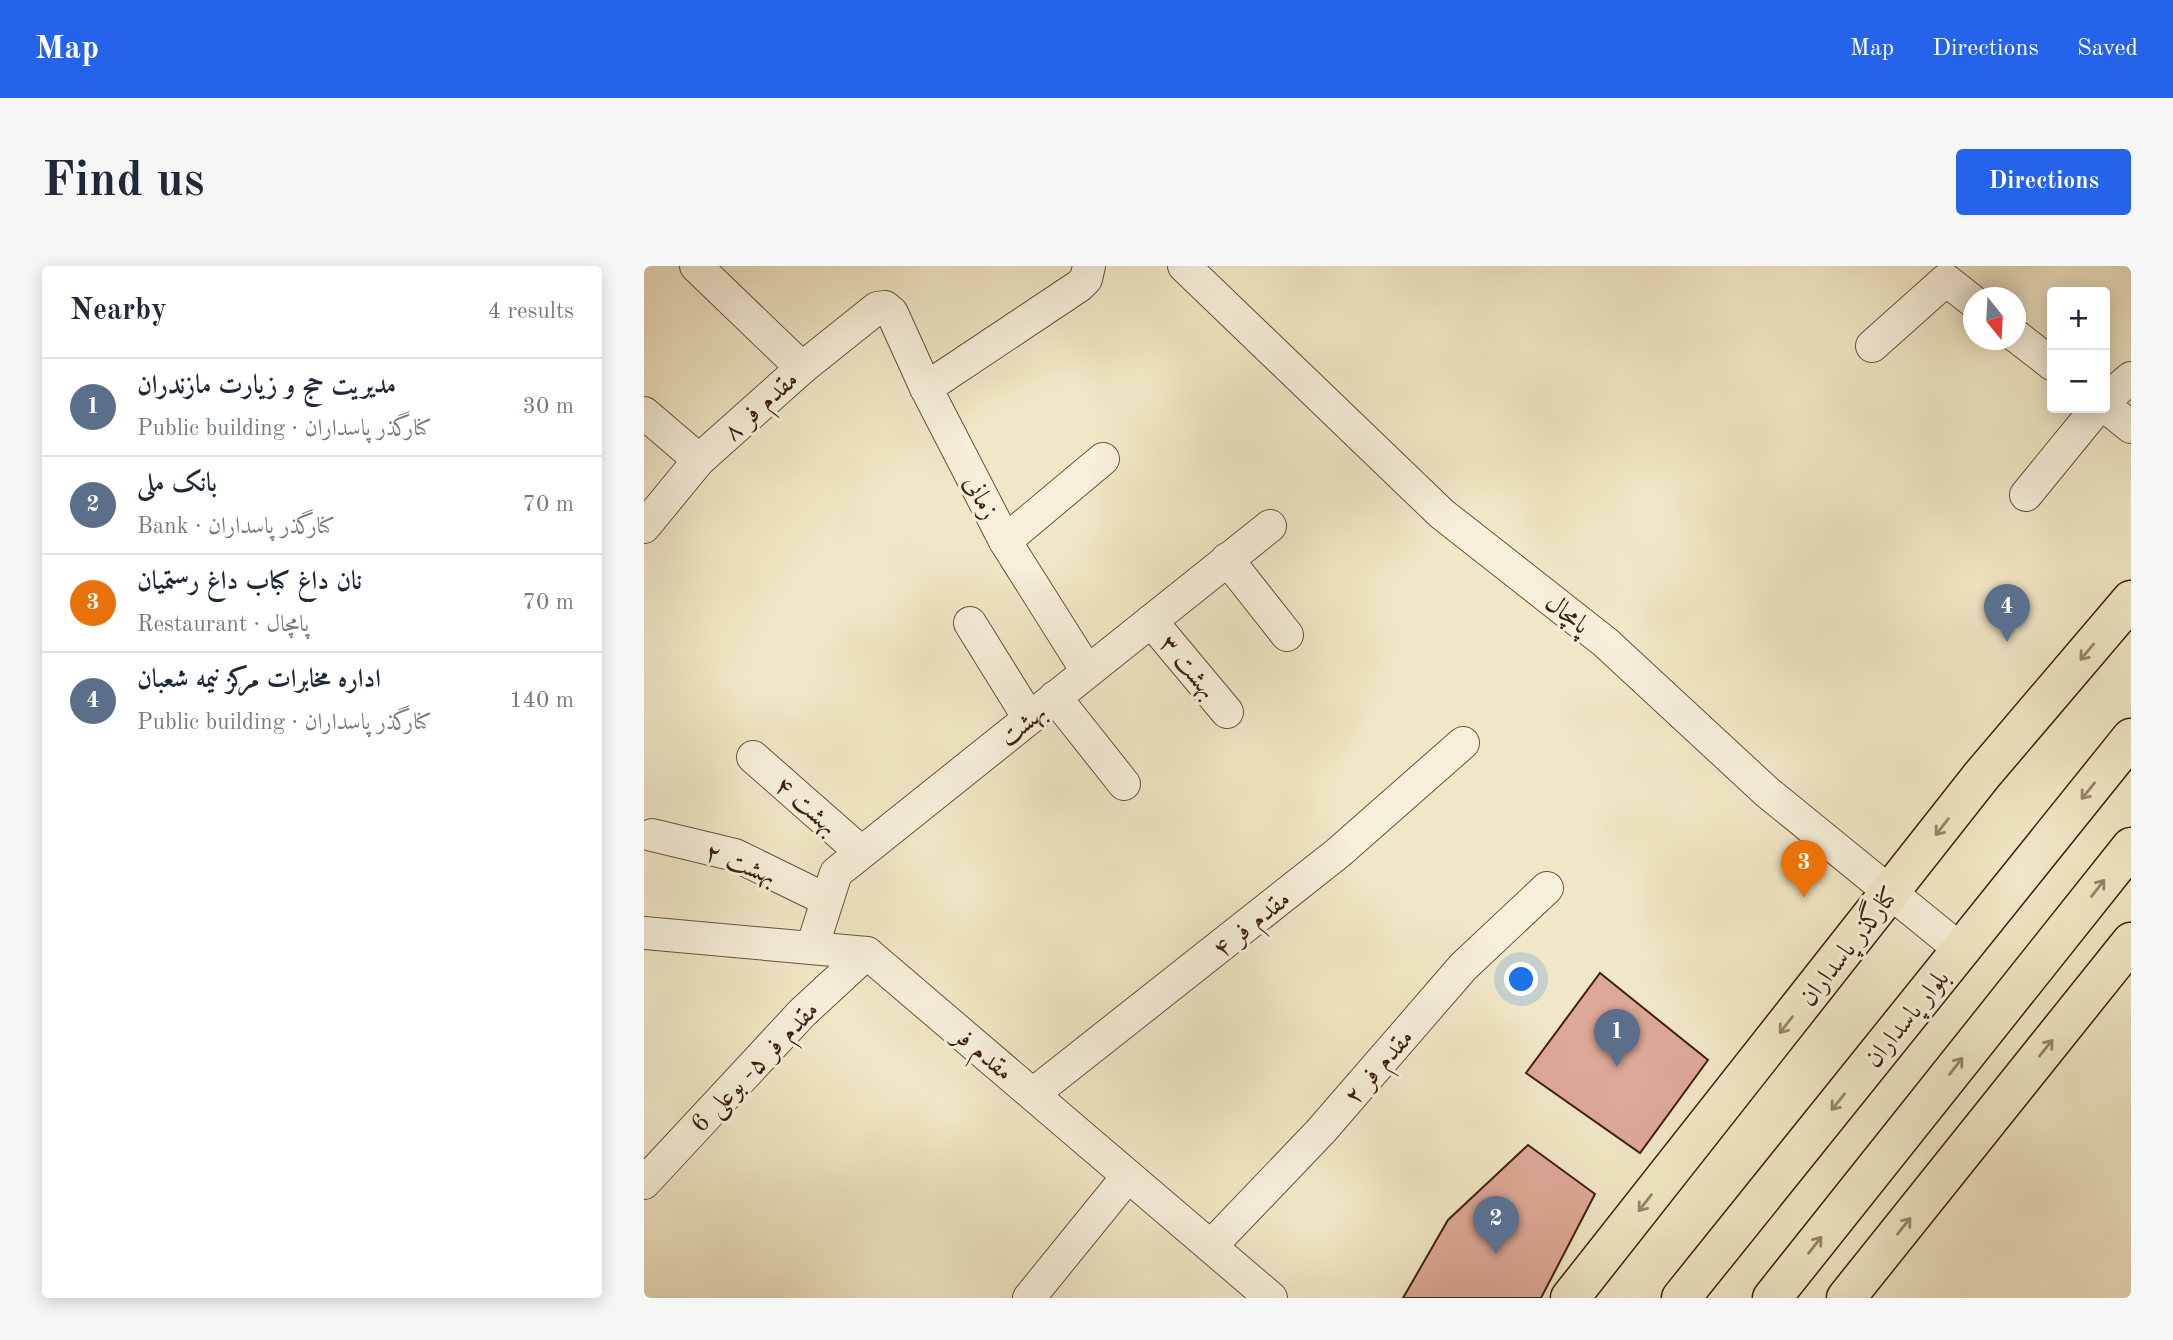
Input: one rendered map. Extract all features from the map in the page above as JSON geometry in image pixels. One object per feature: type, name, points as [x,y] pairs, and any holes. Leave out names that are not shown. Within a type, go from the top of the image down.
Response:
[{"type":"main road","name":"کنارگذر پاسداران","points":[[1570,1298],[1982,775],[2131,600]]},
{"type":"main road","name":"بلوار پاسداران","points":[[1681,1298],[2131,738]]},
{"type":"main road","points":[[1776,1297],[2131,847]]},
{"type":"main road","points":[[1846,1298],[2131,942]]},
{"type":"street","points":[[696,266],[802,368]]},
{"type":"street","points":[[926,388],[1079,286],[1086,278],[1089,266]]},
{"type":"street","name":"پامچال","points":[[1184,266],[1442,514],[1605,642],[1767,792],[1961,950]]},
{"type":"street","points":[[1872,346],[1946,281],[1963,294]]},
{"type":"street","name":"مقدم فر ۸","points":[[644,527],[699,460],[802,368],[877,308],[885,307],[892,313]]},
{"type":"street","name":"زمانی","points":[[892,313],[926,388],[1005,541],[1087,671]]},
{"type":"street","points":[[2026,344],[2047,361]]},
{"type":"street","points":[[2110,396],[2131,378]]},
{"type":"street","points":[[2110,410],[2131,427]]},
{"type":"street","points":[[644,413],[699,460]]},
{"type":"street","points":[[2026,495],[2093,413]]},
{"type":"street","points":[[1005,541],[1103,459]]},
{"type":"street","name":"بهشت","points":[[812,948],[835,873],[1270,526]]},
{"type":"street","points":[[1227,559],[1287,635]]},
{"type":"street","name":"بهشت ۳","points":[[1151,621],[1227,712]]},
{"type":"street","points":[[970,623],[1029,718]]},
{"type":"street","points":[[1055,697],[1124,784]]},
{"type":"street","name":"مقدم فر ۴","points":[[1033,1094],[1327,862],[1463,743]]},
{"type":"street","name":"بهشت ۴","points":[[754,757],[861,852]]},
{"type":"street","name":"بهشت ۲","points":[[652,835],[734,855],[827,901]]},
{"type":"street","name":"مقدم فر ۲","points":[[1210,1247],[1321,1131],[1463,967],[1547,888]]},
{"type":"street","points":[[644,933],[867,953]]},
{"type":"street","name":"مقدم فر","points":[[867,953],[1271,1298]]},
{"type":"street","name":"مقدم فر ۵- بوعلی 6","points":[[644,1183],[802,1013],[867,953]]},
{"type":"street","points":[[1029,1298],[1128,1176]]},
{"type":"building","points":[[1600,973],[1708,1060],[1640,1153],[1526,1073]]},
{"type":"building","points":[[1528,1145],[1595,1194],[1541,1298],[1403,1298],[1448,1220]]},
{"type":"place","name":"اداره مخابرات مرکز نیمه شعبان","points":[[2007,642]]},
{"type":"place","name":"نان داغ کباب داغ رستمیان","points":[[1804,898]]},
{"type":"place","name":"مدیریت حج و زیارت مازندران","points":[[1617,1067]]},
{"type":"place","name":"بانک ملی","points":[[1496,1254]]}]
